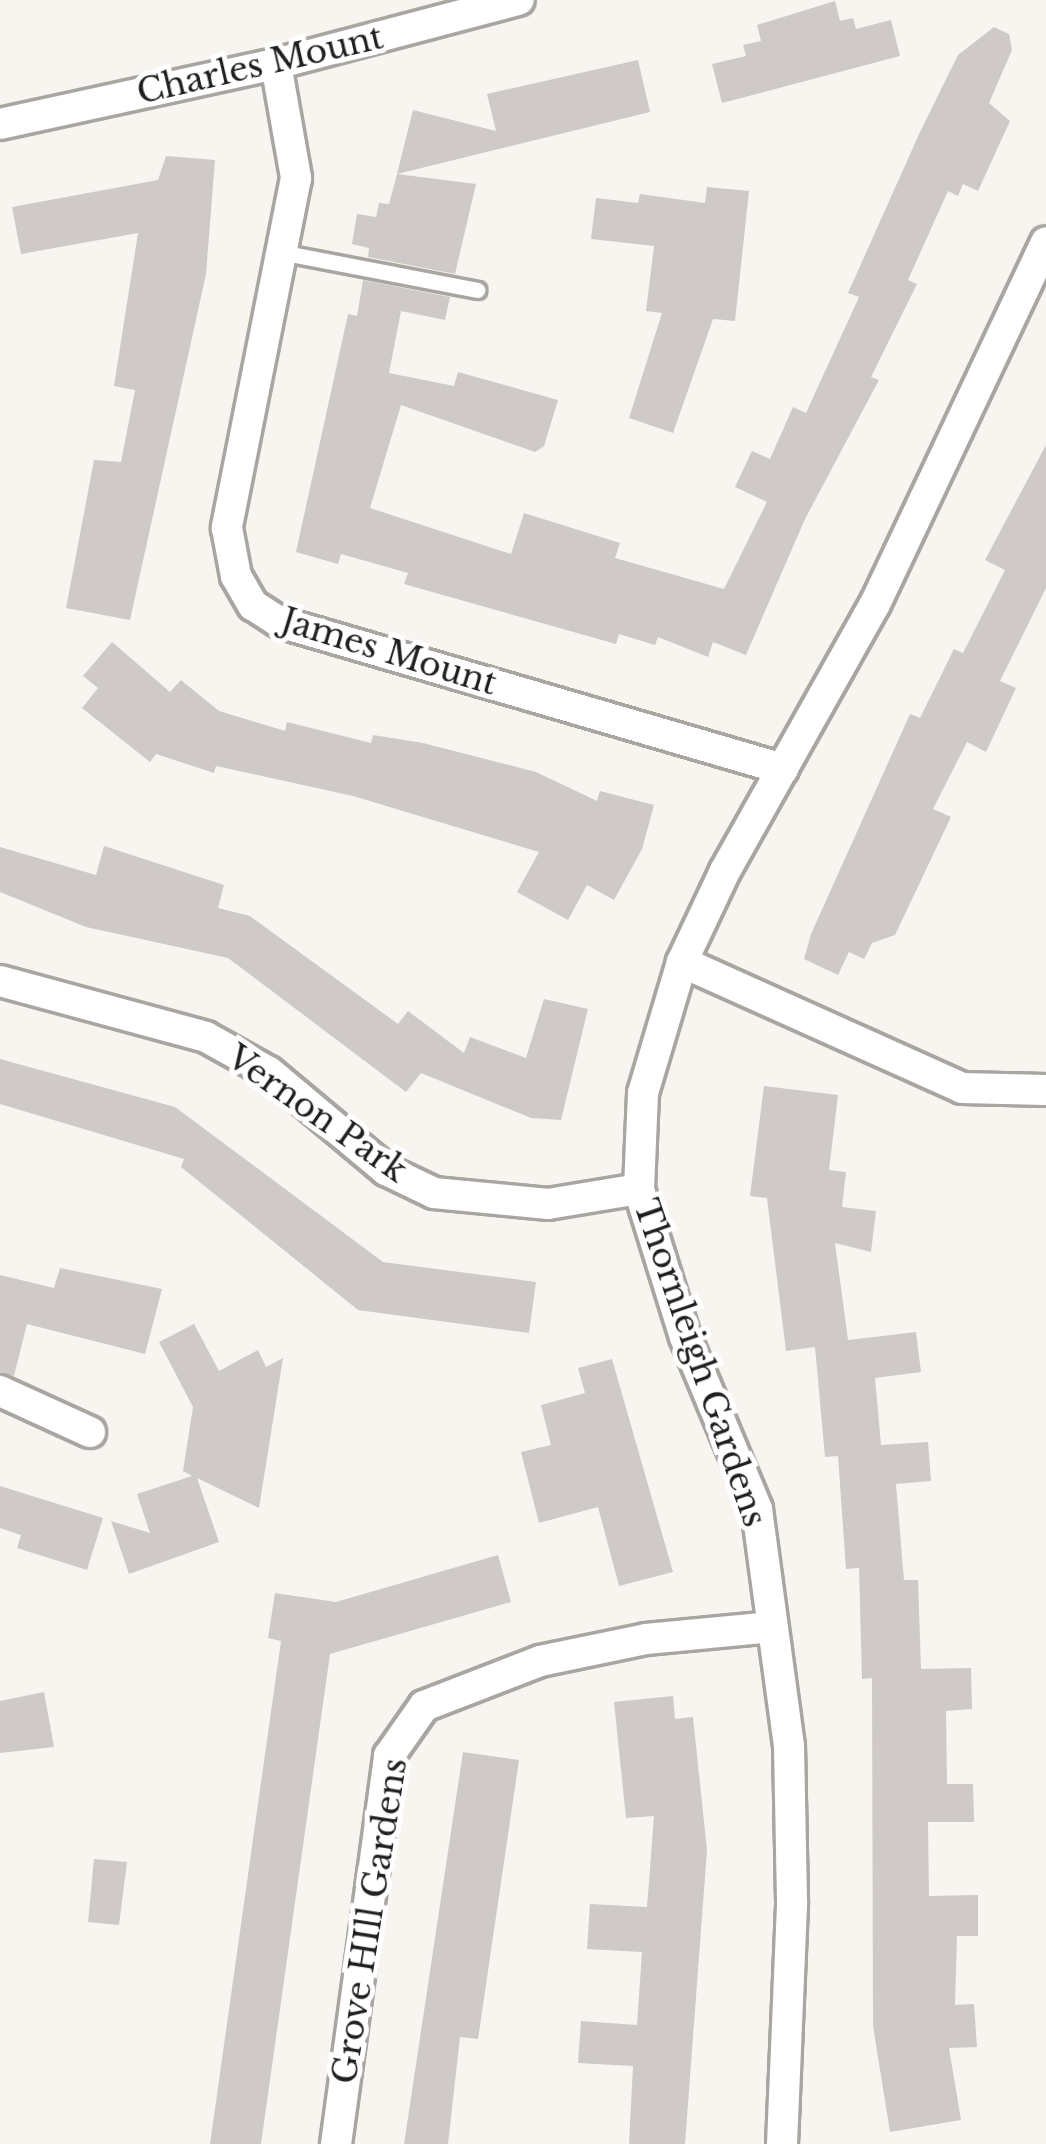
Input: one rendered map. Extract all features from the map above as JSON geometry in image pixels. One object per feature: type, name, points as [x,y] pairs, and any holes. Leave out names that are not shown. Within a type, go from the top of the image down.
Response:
[{"type":"street","name":"Charles Mount","points":[[0,124],[276,64],[519,0]]},
{"type":"street","name":"James Mount","points":[[276,64],[296,178],[227,528],[236,576],[253,605],[280,622],[783,769]]},
{"type":"street","name":"Thornleigh Gardens","points":[[782,2144],[792,1901],[789,1746],[757,1509],[685,1337],[639,1189],[643,1093],[682,962],[875,604],[1046,242]]},
{"type":"street","points":[[682,962],[962,1088],[1046,1090]]},
{"type":"street","name":"Vernon Park","points":[[0,981],[206,1037],[268,1072],[386,1170],[434,1193],[548,1204],[639,1189]]},
{"type":"street","points":[[0,1391],[90,1432]]},
{"type":"street","name":"Grove HIll Gardens","points":[[336,2144],[388,1756],[424,1706],[540,1661],[646,1640],[772,1628]]},
{"type":"lane","points":[[280,252],[477,290]]},
{"type":"building","points":[[835,1],[840,21],[853,18],[856,29],[891,20],[900,56],[722,103],[712,64],[746,56],[743,45],[761,41],[757,25]]},
{"type":"building","points":[[994,27],[1009,34],[1012,50],[989,103],[1010,121],[978,191],[963,184],[958,196],[948,191],[908,280],[917,284],[871,377],[879,380],[805,519],[746,655],[713,642],[708,657],[658,637],[655,645],[619,634],[616,644],[404,584],[408,573],[341,554],[338,564],[296,552],[348,314],[357,316],[363,280],[450,297],[445,320],[401,311],[389,373],[454,386],[458,372],[558,400],[544,446],[535,452],[401,405],[370,508],[511,554],[524,513],[620,543],[615,558],[724,589],[767,502],[735,487],[752,451],[770,459],[793,407],[806,413],[859,297],[848,293],[920,132],[958,55]]},
{"type":"building","points":[[638,60],[650,112],[397,174],[413,110],[496,131],[487,94]]},
{"type":"building","points":[[166,156],[215,160],[206,274],[130,620],[66,608],[94,460],[121,462],[135,390],[114,386],[138,233],[21,254],[12,207],[158,180]]},
{"type":"building","points":[[397,174],[476,184],[455,274],[368,257],[369,248],[352,244],[357,214],[376,217],[379,203],[389,204]]},
{"type":"building","points":[[707,187],[749,191],[735,321],[713,319],[673,433],[629,418],[662,313],[646,311],[654,246],[591,239],[596,198],[638,203],[640,194],[705,203]]},
{"type":"building","points":[[1046,445],[1046,588],[1000,681],[1016,688],[986,752],[967,742],[933,809],[951,817],[895,935],[872,943],[864,959],[849,952],[838,975],[804,959],[811,934],[910,714],[920,718],[954,649],[963,653],[1005,570],[985,560]]},
{"type":"building","points":[[112,642],[170,692],[181,680],[219,711],[285,731],[287,722],[371,743],[373,735],[423,743],[536,772],[597,801],[600,791],[654,805],[642,849],[614,900],[587,885],[568,920],[517,892],[539,852],[353,796],[216,766],[214,773],[156,754],[150,762],[82,708],[98,688],[83,676]]},
{"type":"building","points":[[104,846],[224,885],[218,908],[250,916],[398,1024],[408,1011],[464,1053],[470,1037],[526,1058],[544,999],[588,1009],[561,1120],[531,1118],[421,1073],[406,1092],[228,958],[86,927],[0,892],[0,847],[96,875]]},
{"type":"building","points":[[0,1059],[175,1107],[383,1262],[536,1282],[529,1333],[358,1310],[181,1167],[184,1159],[0,1104]]},
{"type":"building","points":[[764,1086],[838,1095],[829,1170],[846,1172],[842,1207],[876,1211],[871,1252],[835,1243],[848,1340],[916,1332],[921,1372],[875,1378],[881,1445],[928,1442],[931,1481],[896,1484],[904,1580],[918,1580],[921,1669],[971,1668],[972,1709],[946,1711],[947,1784],[973,1784],[974,1822],[928,1822],[929,1896],[978,1895],[978,1936],[957,1936],[955,2005],[974,2004],[977,2047],[949,2048],[961,2120],[890,2132],[873,2026],[872,1678],[862,1679],[859,1568],[846,1569],[838,1456],[825,1457],[815,1347],[786,1351],[767,1198],[750,1196]]},
{"type":"building","points":[[60,1268],[162,1289],[145,1354],[27,1324],[14,1376],[0,1372],[0,1275],[54,1288]]},
{"type":"building","points":[[194,1324],[219,1371],[258,1350],[266,1367],[283,1358],[259,1508],[197,1478],[219,1542],[129,1574],[111,1521],[150,1533],[137,1494],[192,1476],[183,1471],[193,1407],[159,1342]]},
{"type":"building","points":[[612,1359],[673,1572],[619,1586],[598,1507],[539,1523],[521,1452],[551,1445],[541,1405],[585,1393],[578,1368]]},
{"type":"building","points":[[0,1486],[103,1518],[87,1570],[17,1548],[21,1535],[0,1528]]},
{"type":"building","points":[[498,1555],[511,1602],[330,1654],[261,2144],[210,2144],[281,1641],[268,1638],[275,1593],[336,1602]]},
{"type":"building","points":[[44,1692],[54,1747],[0,1753],[0,1701]]},
{"type":"building","points":[[673,1696],[675,1719],[693,1717],[707,1850],[685,2144],[629,2144],[633,2066],[578,2063],[581,2021],[637,2025],[642,1952],[587,1949],[590,1904],[647,1907],[654,1816],[626,1818],[614,1702]]},
{"type":"building","points":[[463,1752],[519,1760],[478,2039],[460,2037],[448,2144],[404,2144]]},
{"type":"building","points":[[94,1859],[127,1862],[119,1925],[88,1922]]}]
